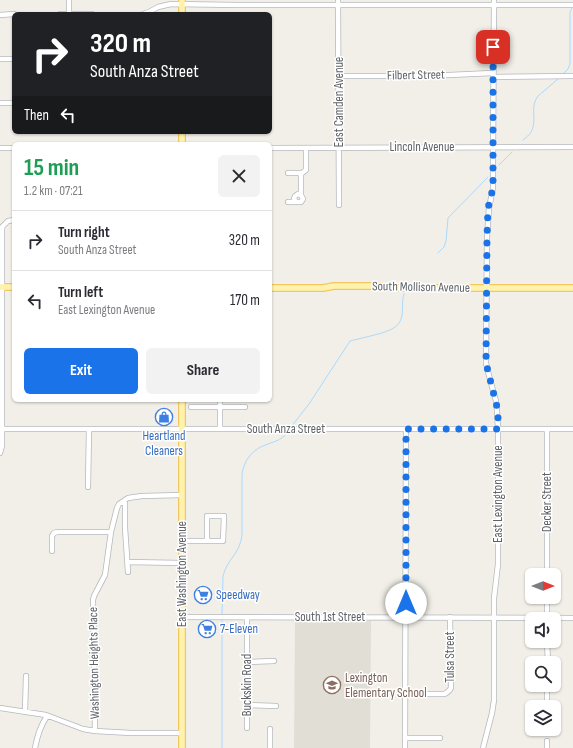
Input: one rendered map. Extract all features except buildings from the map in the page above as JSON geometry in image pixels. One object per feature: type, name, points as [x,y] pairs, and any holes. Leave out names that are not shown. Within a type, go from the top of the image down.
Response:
[{"type":"main road","name":"South Mollison Avenue","points":[[272,288],[324,288],[334,286],[487,289],[573,288]]},
{"type":"main road","points":[[1,287],[12,287]]},
{"type":"main road","name":"East Washington Avenue","points":[[182,402],[182,748]]},
{"type":"street","points":[[69,0],[69,12]]},
{"type":"street","name":"East Lexington Avenue","points":[[483,748],[494,700],[494,598],[498,564],[497,406],[486,363],[487,230],[488,208],[493,188],[494,0]]},
{"type":"street","points":[[149,12],[167,4],[182,2],[238,6],[338,2],[494,6],[573,5]]},
{"type":"street","name":"East Camden Avenue","points":[[338,2],[339,205]]},
{"type":"street","points":[[0,15],[12,14]]},
{"type":"street","points":[[0,59],[12,59]]},
{"type":"street","name":"Filbert Street","points":[[338,76],[573,76]]},
{"type":"street","points":[[0,103],[12,103]]},
{"type":"street","name":"Lincoln Avenue","points":[[272,148],[573,147]]},
{"type":"street","points":[[0,148],[12,148]]},
{"type":"street","points":[[288,173],[301,173],[306,170],[306,148]]},
{"type":"street","points":[[288,202],[302,201],[301,173]]},
{"type":"street","points":[[0,453],[2,446],[2,227],[8,220],[12,220]]},
{"type":"street","points":[[220,402],[220,429]]},
{"type":"street","points":[[191,407],[245,407]]},
{"type":"street","name":"South Anza Street","points":[[1,429],[573,429]]},
{"type":"street","points":[[88,486],[89,429]]},
{"type":"street","points":[[405,748],[406,429]]},
{"type":"street","name":"Decker Street","points":[[547,429],[547,568]]},
{"type":"street","points":[[128,572],[125,500],[128,498],[142,496],[182,495]]},
{"type":"street","name":"Washington Heights Place","points":[[96,731],[93,600],[105,575],[111,532],[117,508],[119,504],[125,500]]},
{"type":"street","points":[[182,541],[207,541],[223,541],[224,516],[207,516],[207,541]]},
{"type":"street","points":[[52,551],[52,536],[57,532],[111,532]]},
{"type":"street","points":[[128,562],[182,563]]},
{"type":"street","name":"South 1st Street","points":[[182,617],[525,618]]},
{"type":"street","name":"Buckskin Road","points":[[246,617],[246,728]]},
{"type":"street","name":"Tulsa Street","points":[[406,694],[444,694],[451,688],[450,617]]},
{"type":"street","name":"South 1st Street","points":[[561,618],[573,618]]},
{"type":"street","points":[[246,662],[274,661]]},
{"type":"street","points":[[25,712],[26,676]]},
{"type":"street","points":[[247,705],[276,706]]},
{"type":"street","points":[[0,708],[47,716],[83,729],[96,731],[182,733]]},
{"type":"street","points":[[35,748],[42,722],[47,716]]},
{"type":"street","points":[[270,730],[270,748]]},
{"type":"street","points":[[406,738],[440,738]]},
{"type":"street","points":[[547,748],[548,741]]},
{"type":"shaded area","name":"Lexington Elementary School","points":[[295,621],[371,621],[370,748],[294,748]]},
{"type":"waterway","points":[[563,74],[568,69],[570,64],[570,12],[572,8]]},
{"type":"waterway","points":[[523,140],[529,135],[532,129],[534,123],[534,104],[538,96],[558,79]]},
{"type":"waterway","points":[[499,165],[512,152]]},
{"type":"waterway","points":[[438,253],[444,247],[446,241],[448,218],[488,177]]},
{"type":"waterway","points":[[291,427],[309,404],[350,341],[387,331],[398,324],[402,316],[404,294]]},
{"type":"waterway","points":[[222,615],[223,576],[227,565],[241,542],[242,474],[244,465],[255,451],[263,446],[279,440],[288,432]]},
{"type":"waterway","points":[[222,619],[222,748]]},
{"type":"place","name":"Heartland Cleaners","points":[[164,417]]},
{"type":"place","name":"Speedway","points":[[203,595]]},
{"type":"place","name":"7-Eleven","points":[[207,629]]},
{"type":"place","name":"Lexington Elementary School","points":[[332,685]]},
{"type":"route","points":[[406,603],[406,429],[498,429],[498,411],[486,363],[488,208],[493,188],[493,47]]}]
